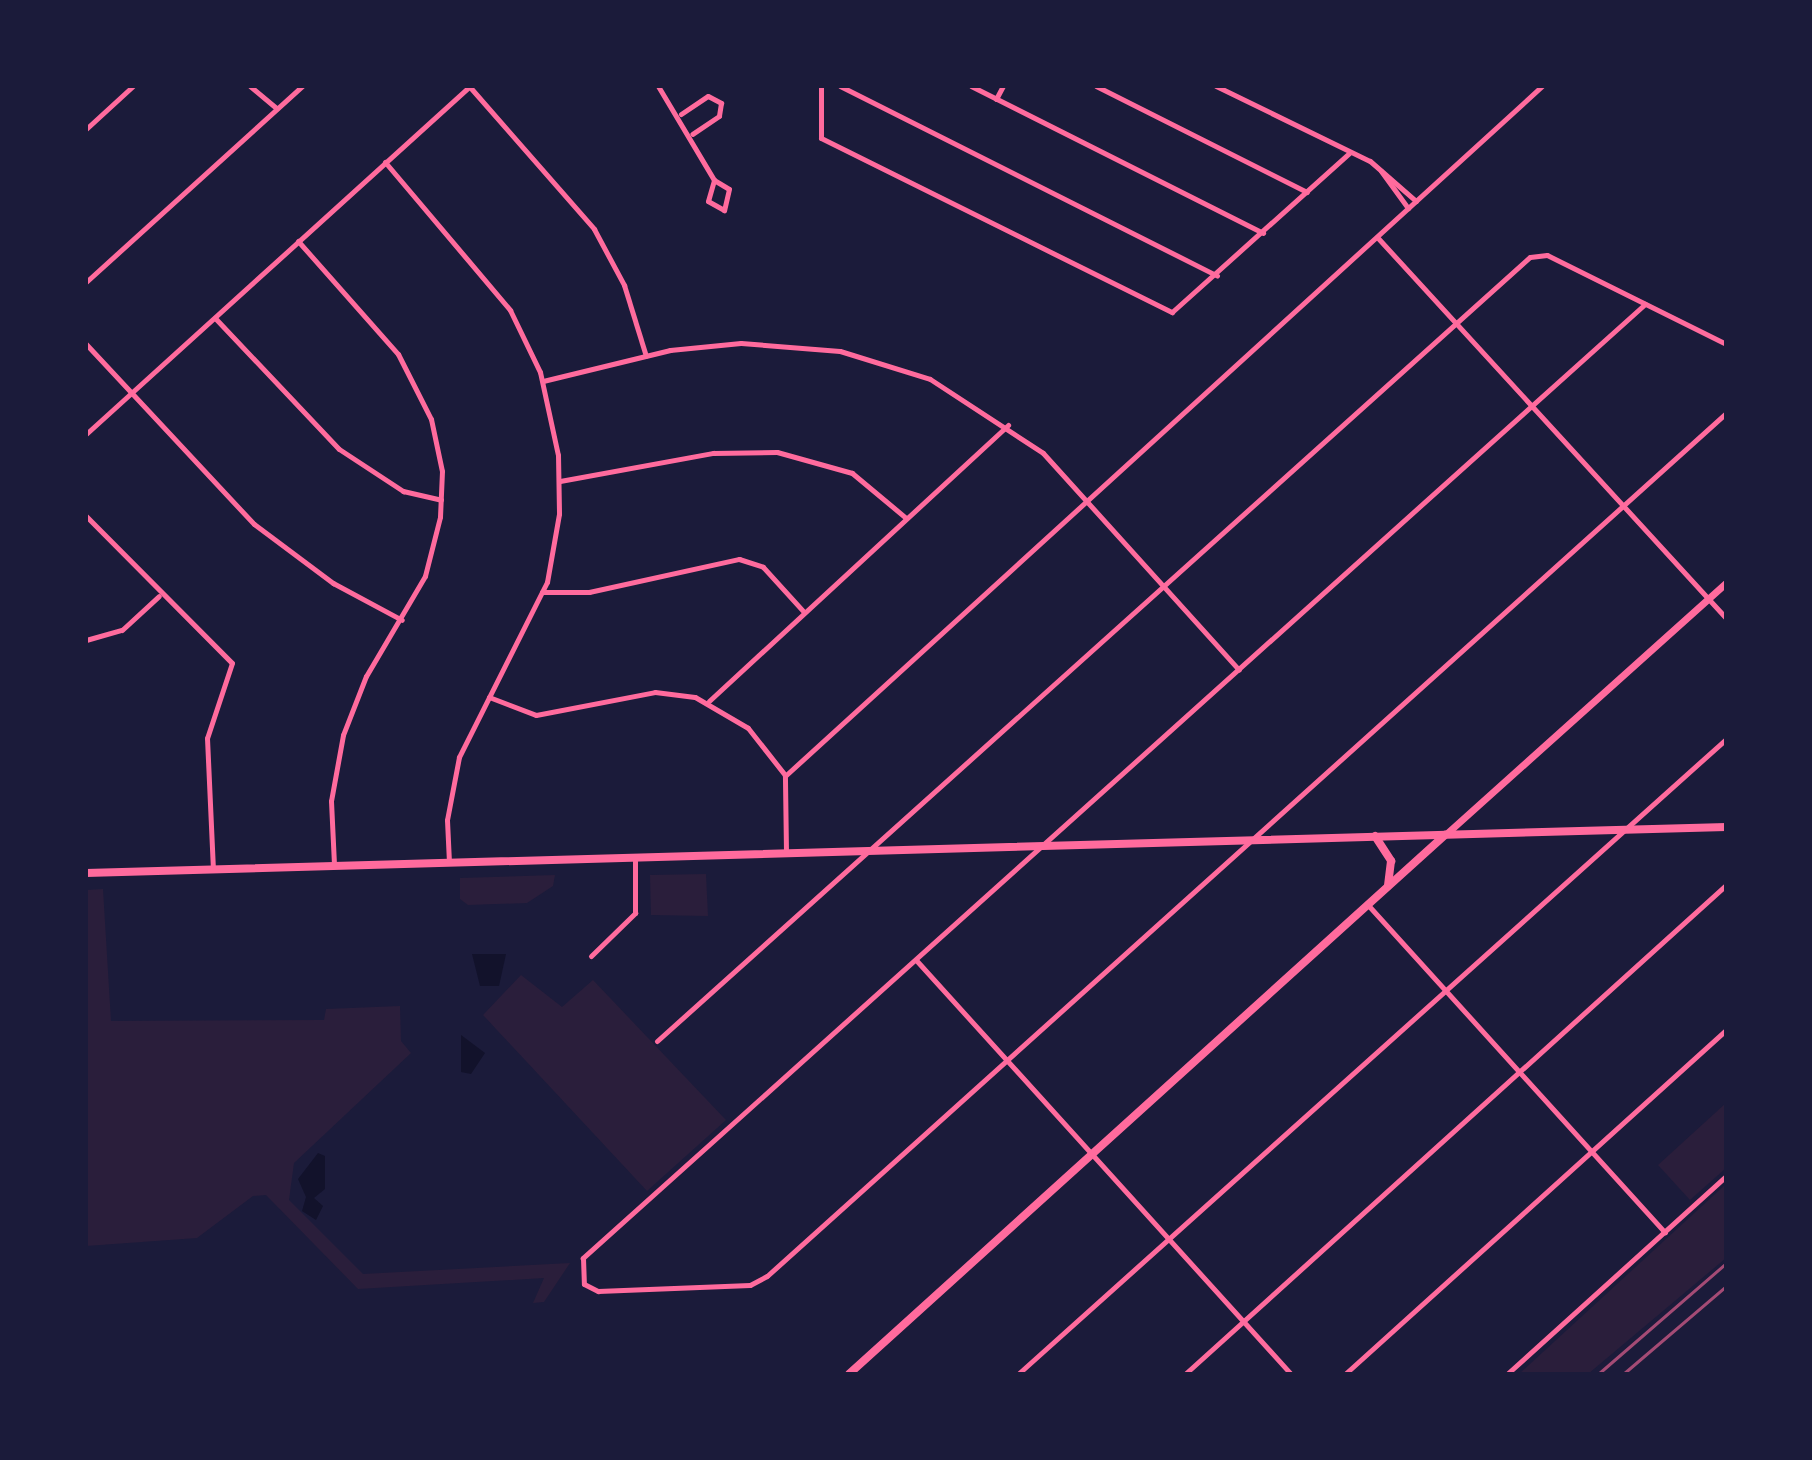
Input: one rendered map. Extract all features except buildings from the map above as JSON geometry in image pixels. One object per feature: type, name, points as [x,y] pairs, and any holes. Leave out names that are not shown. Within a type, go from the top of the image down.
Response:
[{"type":"main road","points":[[86,873],[1726,827]]},
{"type":"main road","points":[[849,1374],[1446,834]]},
{"type":"main road","points":[[1375,836],[1391,861],[1387,890]]},
{"type":"street","points":[[86,129],[133,86]]},
{"type":"street","points":[[250,86],[277,109]]},
{"type":"street","points":[[86,282],[302,86]]},
{"type":"street","points":[[86,434],[469,86],[594,229],[624,285],[646,356]]},
{"type":"street","points":[[658,86],[681,114],[714,180],[732,195],[724,210],[708,201],[714,180]]},
{"type":"street","points":[[821,86],[821,138],[1165,311],[1182,309],[1349,153]]},
{"type":"street","points":[[840,86],[1217,276]]},
{"type":"street","points":[[971,86],[1263,233]]},
{"type":"street","points":[[996,99],[1003,86]]},
{"type":"street","points":[[1096,86],[1307,192]]},
{"type":"street","points":[[1216,86],[1381,170],[1416,201]]},
{"type":"street","points":[[785,776],[1542,86]]},
{"type":"street","points":[[681,114],[708,96],[721,103],[719,116],[692,134]]},
{"type":"street","points":[[385,162],[493,285],[543,381],[560,481],[557,536],[542,592],[453,777],[449,863]]},
{"type":"street","points":[[1381,170],[1408,208]]},
{"type":"street","points":[[1377,237],[1726,618]]},
{"type":"street","points":[[298,241],[411,376],[437,439],[441,500],[431,560],[402,620],[366,676],[343,735],[331,801],[334,865]]},
{"type":"street","points":[[657,1041],[1455,324],[1538,253],[1726,344]]},
{"type":"street","points":[[1645,304],[583,1258],[581,1279],[598,1291],[758,1283],[1255,840],[1726,413]]},
{"type":"street","points":[[215,318],[339,449],[403,491],[441,500]]},
{"type":"street","points":[[543,381],[646,356],[741,343],[840,351],[930,379],[1008,425],[1088,500],[1239,670]]},
{"type":"street","points":[[86,344],[271,539],[402,620]]},
{"type":"street","points":[[709,701],[1008,425]]},
{"type":"street","points":[[560,481],[713,453],[777,452],[852,473],[906,518]]},
{"type":"street","points":[[86,516],[159,596],[232,663],[207,738],[213,868]]},
{"type":"street","points":[[542,592],[589,592],[739,559],[763,567],[804,612]]},
{"type":"street","points":[[1446,834],[1726,583]]},
{"type":"street","points":[[86,640],[122,630],[159,596]]},
{"type":"street","points":[[489,697],[536,715],[655,692],[709,701],[748,728],[785,776],[786,852]]},
{"type":"street","points":[[1018,1374],[1171,1242],[1726,739]]},
{"type":"street","points":[[591,956],[635,913],[635,857]]},
{"type":"street","points":[[1185,1374],[1726,885]]},
{"type":"street","points":[[1368,905],[1665,1232]]},
{"type":"street","points":[[916,960],[1291,1374]]},
{"type":"street","points":[[1345,1374],[1726,1030]]},
{"type":"street","points":[[1507,1374],[1726,1176]]},
{"type":"shaded area","points":[[706,874],[708,916],[651,915],[650,875]]},
{"type":"shaded area","points":[[555,875],[553,886],[527,903],[468,905],[460,899],[460,878]]},
{"type":"shaded area","points":[[103,889],[111,1021],[324,1020],[326,1009],[400,1006],[401,1041],[411,1053],[294,1163],[289,1200],[363,1274],[570,1263],[544,1302],[533,1303],[544,1278],[358,1289],[266,1195],[253,1196],[197,1238],[86,1246],[86,890]]},
{"type":"shaded area","points":[[472,954],[506,954],[499,986],[480,986]]},
{"type":"shaded area","points":[[521,975],[562,1007],[593,980],[726,1120],[647,1191],[483,1015]]},
{"type":"shaded area","points":[[461,1035],[485,1053],[471,1074],[461,1072]]},
{"type":"shaded area","points":[[1726,1103],[1726,1168],[1690,1200],[1658,1165]]},
{"type":"shaded area","points":[[318,1153],[325,1156],[325,1189],[314,1198],[323,1206],[316,1220],[302,1211],[306,1197],[298,1179]]},
{"type":"shaded area","points":[[1726,1184],[1726,1258],[1588,1374],[1519,1374]]},
{"type":"railway","points":[[1598,1374],[1726,1263]]},
{"type":"railway","points":[[1623,1374],[1726,1286]]}]
